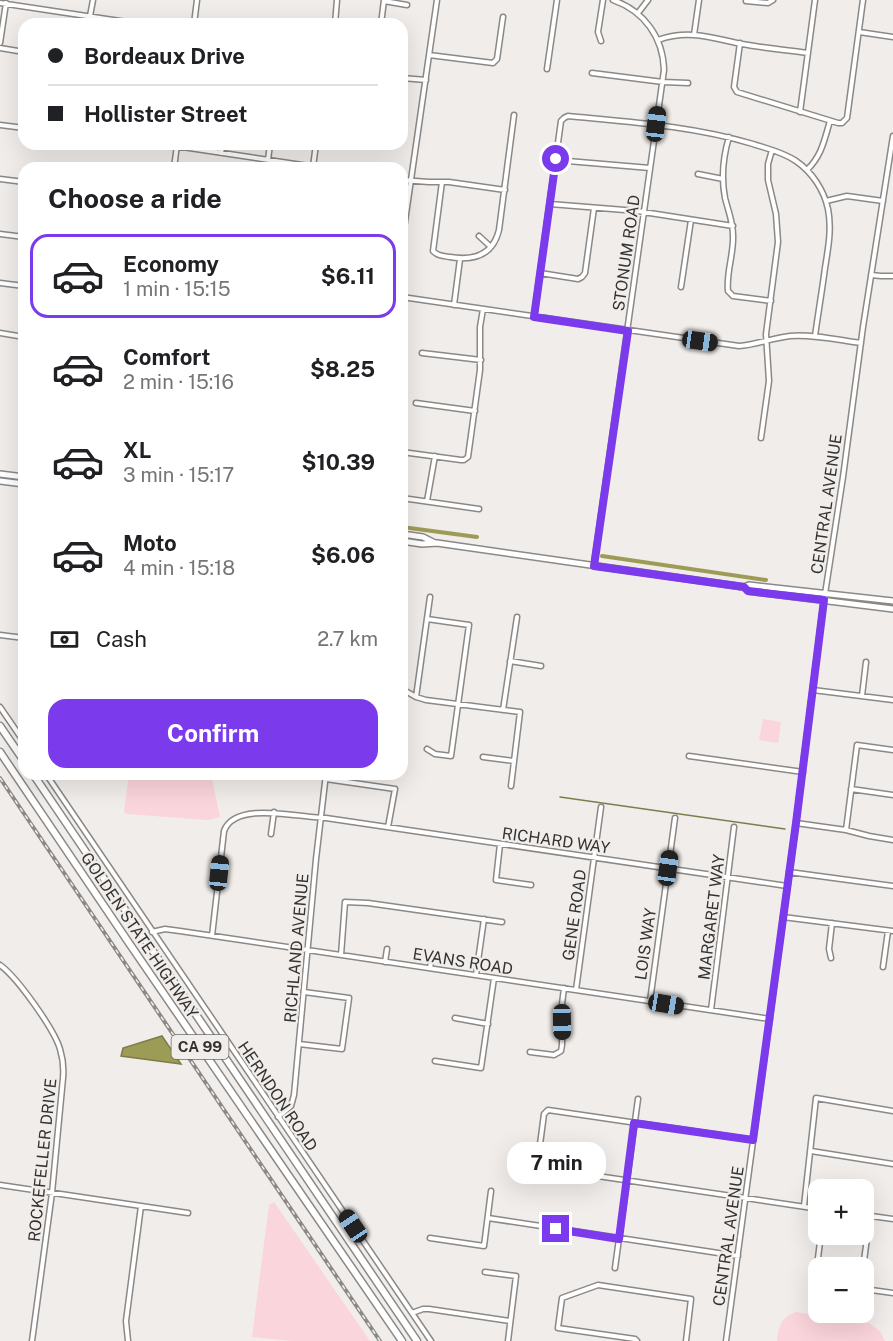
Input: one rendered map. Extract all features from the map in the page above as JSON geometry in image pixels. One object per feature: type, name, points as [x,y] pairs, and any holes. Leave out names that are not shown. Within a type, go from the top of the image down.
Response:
[{"type":"highway","points":[[0,726],[18,752]]},
{"type":"highway","name":"GOLDEN STATE HIGHWAY","points":[[0,752],[18,779]]},
{"type":"highway","name":"GOLDEN STATE HIGHWAY","points":[[19,780],[402,1341]]},
{"type":"highway","name":"GOLDEN STATE HIGHWAY","points":[[37,780],[417,1341]]},
{"type":"main road","points":[[0,474],[18,476]]},
{"type":"main road","points":[[0,481],[18,483]]},
{"type":"main road","points":[[408,535],[423,537],[437,543]]},
{"type":"main road","points":[[408,542],[437,543],[744,587],[749,585],[893,609]]},
{"type":"main road","points":[[824,597],[893,601]]},
{"type":"street","points":[[90,16],[93,0]]},
{"type":"street","points":[[195,18],[197,0]]},
{"type":"street","points":[[336,18],[338,0]]},
{"type":"street","points":[[408,201],[437,0]]},
{"type":"street","points":[[547,69],[557,0]]},
{"type":"street","points":[[601,41],[598,32],[603,0]]},
{"type":"street","name":"STONUM ROAD","points":[[594,566],[664,62],[658,40],[650,26],[638,13],[613,0]]},
{"type":"street","points":[[638,13],[648,0]]},
{"type":"street","points":[[694,35],[699,0]]},
{"type":"street","points":[[746,1],[768,3],[773,0]]},
{"type":"street","points":[[800,112],[815,0]]},
{"type":"street","points":[[740,43],[735,90],[830,121],[844,122],[847,118],[863,0]]},
{"type":"street","points":[[382,18],[384,1],[407,5]]},
{"type":"street","points":[[0,3],[102,18]]},
{"type":"street","points":[[0,44],[6,3]]},
{"type":"street","points":[[429,55],[490,64],[494,62],[503,17]]},
{"type":"street","points":[[859,32],[893,37]]},
{"type":"street","points":[[658,40],[675,35],[694,35],[808,54]]},
{"type":"street","points":[[0,48],[18,51]]},
{"type":"street","points":[[592,73],[688,83]]},
{"type":"street","points":[[408,78],[426,80]]},
{"type":"street","points":[[442,182],[432,249],[437,255],[460,259],[478,256],[491,247],[498,234],[514,115]]},
{"type":"street","points":[[534,317],[561,121],[568,116],[656,124],[729,137],[772,150],[794,160],[807,170],[826,201],[830,219],[815,336]]},
{"type":"street","points":[[807,170],[822,150],[830,121]]},
{"type":"street","points":[[0,125],[18,127]]},
{"type":"street","name":"CENTRAL AVENUE","points":[[726,1341],[803,772],[824,597],[893,136]]},
{"type":"street","points":[[729,137],[724,158],[723,179],[733,226],[728,291],[733,296],[771,301]]},
{"type":"street","points":[[204,150],[281,162]]},
{"type":"street","points":[[268,160],[269,150]]},
{"type":"street","points":[[761,438],[769,381],[766,341],[778,236],[776,214],[768,180],[768,164],[772,150]]},
{"type":"street","points":[[556,159],[650,168]]},
{"type":"street","points":[[698,174],[723,179]]},
{"type":"street","points":[[0,179],[18,181]]},
{"type":"street","points":[[408,181],[442,182],[505,190]]},
{"type":"street","points":[[826,201],[847,196],[883,201]]},
{"type":"street","points":[[550,204],[644,213],[733,226]]},
{"type":"street","points":[[540,273],[578,279],[582,277],[585,273],[594,208]]},
{"type":"street","points":[[681,287],[691,220]]},
{"type":"street","points":[[0,234],[18,236]]},
{"type":"street","points":[[479,236],[491,247]]},
{"type":"street","points":[[454,305],[460,259]]},
{"type":"street","points":[[871,275],[893,276]]},
{"type":"street","points":[[0,283],[18,285]]},
{"type":"street","points":[[408,298],[739,346],[793,336],[815,336],[861,343]]},
{"type":"street","points":[[408,453],[461,460],[468,455],[481,360],[480,327],[483,309]]},
{"type":"street","points":[[0,333],[18,336]]},
{"type":"street","points":[[422,352],[481,360]]},
{"type":"street","points":[[416,402],[475,411]]},
{"type":"street","points":[[427,501],[435,456]]},
{"type":"street","points":[[408,499],[479,508]]},
{"type":"street","points":[[416,697],[430,597]]},
{"type":"street","points":[[503,710],[517,617]]},
{"type":"street","points":[[427,619],[469,625],[451,756],[435,754],[427,748]]},
{"type":"street","points":[[0,635],[18,637]]},
{"type":"street","points":[[510,661],[542,666]]},
{"type":"street","points":[[862,696],[866,662]]},
{"type":"street","points":[[813,690],[893,700]]},
{"type":"street","points":[[408,692],[426,700],[520,712],[511,786]]},
{"type":"street","points":[[0,706],[18,733]]},
{"type":"street","points":[[846,830],[857,745],[893,750]]},
{"type":"street","points":[[689,756],[803,772]]},
{"type":"street","points":[[483,757],[514,761]]},
{"type":"street","name":"HERNDON ROAD","points":[[50,780],[431,1341]]},
{"type":"street","name":"RICHLAND AVENUE","points":[[278,1117],[289,1109],[293,1101],[326,780]]},
{"type":"street","points":[[347,780],[394,789],[388,827]]},
{"type":"street","points":[[851,789],[893,795]]},
{"type":"street","name":"GENE ROAD","points":[[576,990],[601,807]]},
{"type":"street","points":[[271,834],[274,812]]},
{"type":"street","name":"RICHARD WAY","points":[[212,936],[225,826],[238,817],[274,812],[787,886]]},
{"type":"street","name":"LOIS WAY","points":[[650,1001],[675,818]]},
{"type":"street","points":[[796,823],[893,840]]},
{"type":"street","name":"MARGARET WAY","points":[[711,1010],[734,827]]},
{"type":"street","points":[[500,844],[496,880],[531,885]]},
{"type":"street","points":[[789,872],[893,886]]},
{"type":"street","points":[[340,955],[345,902],[368,903],[502,922]]},
{"type":"street","points":[[783,917],[890,931],[883,967]]},
{"type":"street","points":[[476,975],[484,919]]},
{"type":"street","points":[[831,958],[829,949],[832,923]]},
{"type":"street","name":"EVANS ROAD","points":[[152,932],[165,929],[770,1019]]},
{"type":"street","points":[[385,962],[387,949]]},
{"type":"street","points":[[430,968],[432,956]]},
{"type":"street","name":"ROCKEFELLER DRIVE","points":[[0,965],[18,982],[53,1032],[62,1057],[63,1078],[52,1193],[32,1341]]},
{"type":"street","points":[[435,1061],[481,1068],[494,978]]},
{"type":"street","points":[[530,1052],[554,1055],[561,1051],[564,988]]},
{"type":"street","points":[[299,1044],[342,1049],[349,998],[304,992]]},
{"type":"street","points":[[455,1018],[488,1024]]},
{"type":"street","points":[[804,1206],[816,1098],[893,1111]]},
{"type":"street","points":[[615,1268],[638,1099]]},
{"type":"street","points":[[753,1140],[548,1110],[544,1114],[537,1167],[808,1207]]},
{"type":"street","points":[[811,1151],[893,1164]]},
{"type":"street","points":[[0,1185],[188,1213]]},
{"type":"street","points":[[430,1238],[484,1246],[491,1191]]},
{"type":"street","points":[[128,1341],[126,1322],[141,1206]]},
{"type":"street","points":[[874,1217],[893,1219]]},
{"type":"street","points":[[488,1218],[738,1256]]},
{"type":"street","points":[[485,1272],[516,1276],[508,1341]]},
{"type":"street","points":[[637,1341],[558,1328],[562,1299],[598,1285],[691,1299],[686,1341]]},
{"type":"street","points":[[874,1290],[893,1293]]},
{"type":"street","points":[[412,1313],[423,1309],[510,1321]]},
{"type":"shaded area","points":[[763,719],[781,722],[778,743],[759,740]]},
{"type":"shaded area","points":[[128,780],[212,780],[220,817],[208,820],[124,812]]},
{"type":"shaded area","points":[[162,1036],[181,1064],[121,1056],[123,1048]]},
{"type":"shaded area","points":[[274,1202],[370,1341],[293,1341],[252,1337],[269,1205]]},
{"type":"shaded area","points":[[796,1312],[808,1314],[808,1323],[869,1323],[880,1331],[885,1341],[777,1341],[782,1323]]},
{"type":"waterway","points":[[408,528],[477,537]]},
{"type":"waterway","points":[[602,556],[766,580]]},
{"type":"waterway","points":[[560,797],[785,829]]},
{"type":"railway","points":[[0,778],[380,1341]]},
{"type":"route","points":[[556,159],[534,317],[628,331],[594,566],[744,587],[748,591],[824,600],[753,1140],[634,1123],[619,1239],[556,1229]]}]
